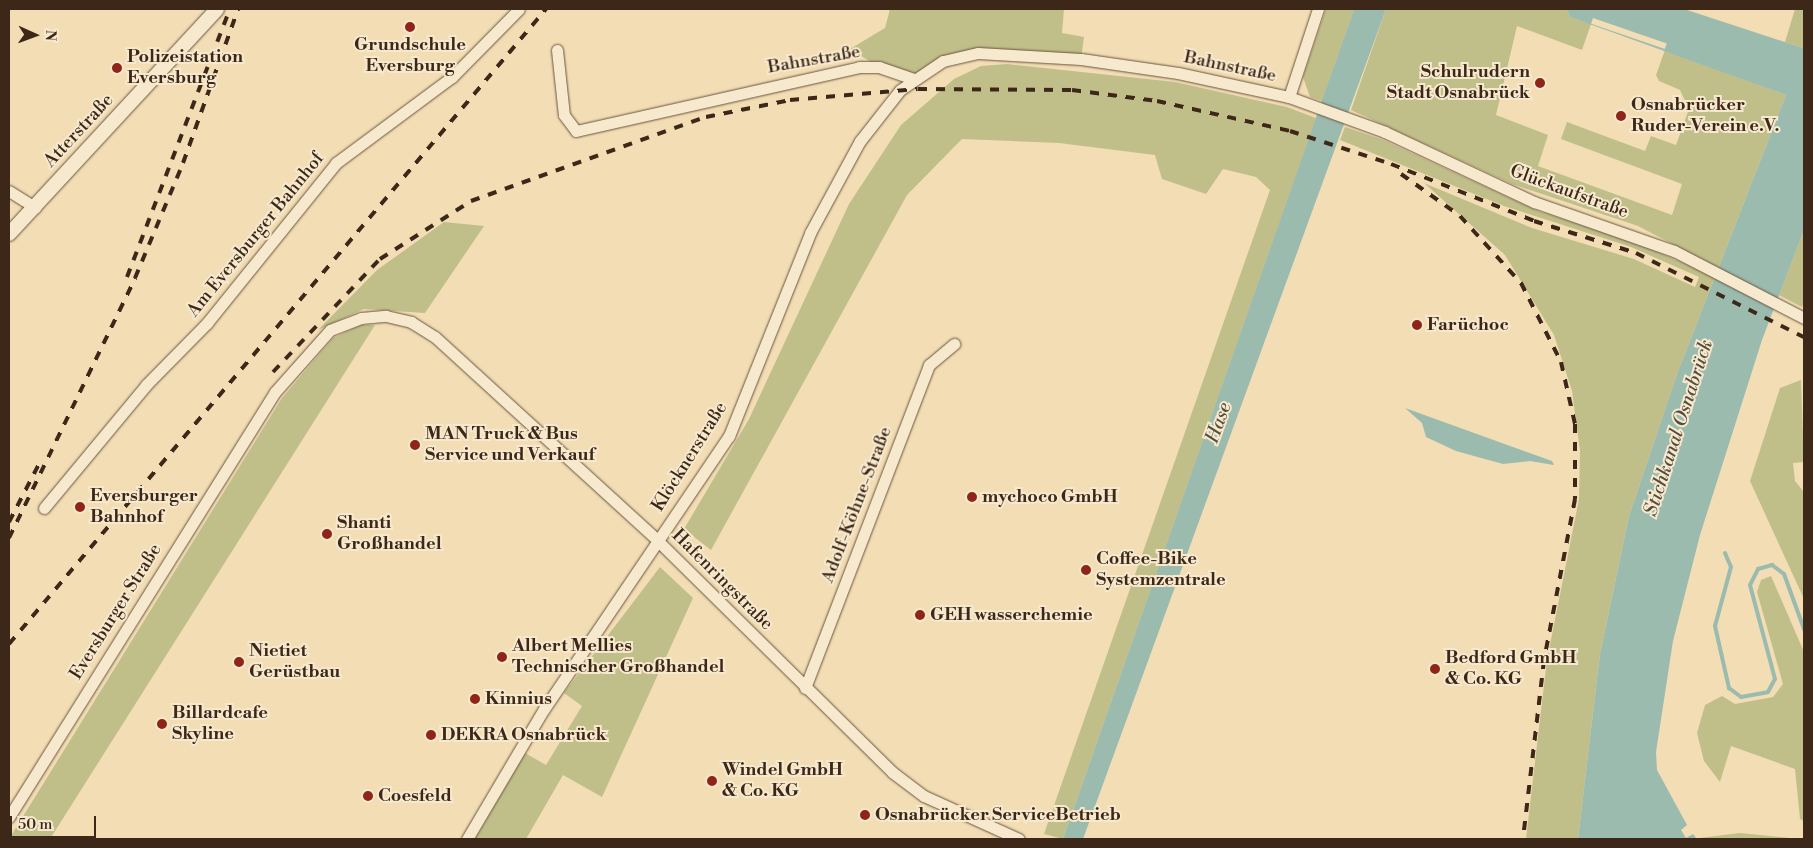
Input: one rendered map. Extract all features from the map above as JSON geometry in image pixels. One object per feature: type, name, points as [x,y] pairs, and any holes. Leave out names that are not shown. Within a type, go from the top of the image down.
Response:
[{"type":"street","name":"Atterstraße","points":[[9,234],[217,9]]},
{"type":"street","name":"Am Eversburger Bahnhof","points":[[44,508],[146,386],[207,323],[336,163],[452,77],[519,9]]},
{"type":"street","points":[[1289,97],[1318,9]]},
{"type":"street","name":"Bahnstraße","points":[[557,50],[564,115],[576,131],[859,67],[879,67],[913,79],[960,56],[1008,54],[1178,73],[1289,97]]},
{"type":"street","name":"Klöcknerstraße","points":[[467,839],[544,710],[729,436],[833,188],[882,110],[913,79]]},
{"type":"street","name":"Glückaufstraße","points":[[1289,97],[1314,108],[1360,122],[1534,202],[1635,235],[1697,262],[1802,317]]},
{"type":"street","points":[[9,191],[35,207]]},
{"type":"street","name":"Hafenringstraße","points":[[386,316],[423,326],[658,540],[862,746],[924,796],[1019,839]]},
{"type":"street","name":"Eversburger Straße","points":[[9,817],[275,392],[330,330],[361,318],[386,316]]},
{"type":"street","name":"Adolf-Köhne-Straße","points":[[805,688],[929,365],[954,344]]},
{"type":"shaded area","points":[[890,9],[1064,9],[1062,33],[1084,37],[1081,59],[978,53],[913,79],[879,67],[850,49],[885,28]]},
{"type":"shaded area","points":[[1326,9],[1354,9],[1322,101],[1310,97],[1303,77]]},
{"type":"shaded area","points":[[1386,9],[1567,9],[1570,17],[1591,24],[1582,50],[1517,26],[1496,115],[1548,135],[1538,166],[1672,215],[1682,184],[1561,139],[1567,122],[1645,151],[1651,136],[1676,145],[1689,109],[1680,90],[1659,81],[1656,75],[1665,50],[1786,95],[1677,374],[1629,516],[1600,654],[1578,839],[1526,839],[1547,660],[1579,499],[1580,451],[1572,391],[1554,335],[1505,255],[1424,183],[1532,228],[1634,259],[1695,287],[1699,277],[1631,247],[1504,206],[1340,140],[1345,127],[1381,139],[1538,211],[1632,241],[1702,271],[1707,262],[1638,226],[1512,184],[1351,110]]},
{"type":"shaded area","points":[[1795,9],[1804,9],[1803,48],[1785,42]]},
{"type":"shaded area","points":[[1007,64],[1175,82],[1287,107],[1316,118],[1063,839],[1044,834],[1270,190],[1256,177],[1223,169],[1206,194],[1162,179],[1155,155],[1059,143],[962,139],[907,195],[711,550],[684,529],[749,419],[849,204],[901,125],[954,79],[981,66]]},
{"type":"shaded area","points":[[444,222],[484,226],[425,313],[364,309],[318,330],[377,270]]},
{"type":"shaded area","points":[[1804,230],[1804,302],[1802,307],[1779,295]]},
{"type":"shaded area","points":[[361,325],[375,325],[50,839],[9,839],[282,398],[333,338]]},
{"type":"shaded area","points":[[1801,380],[1804,462],[1793,463],[1795,481],[1804,492],[1804,599],[1750,481],[1780,388]]},
{"type":"shaded area","points":[[660,567],[693,598],[602,797],[563,775],[526,839],[475,839],[525,753],[546,765],[582,706],[564,693]]},
{"type":"shaded area","points":[[1771,576],[1804,652],[1804,821],[1800,819],[1795,769],[1731,746],[1720,782],[1704,761],[1697,733],[1705,705],[1722,696],[1735,704],[1773,697],[1783,684],[1757,592],[1761,580]]},
{"type":"shaded area","points":[[1740,833],[1790,838],[1792,839],[1699,838]]},
{"type":"water","name":"Hase","points":[[1354,9],[1386,9],[1083,839],[1063,839]]},
{"type":"water","name":"Stichkanal Osnabrück","points":[[1567,9],[1684,9],[1803,48],[1804,44],[1804,230],[1762,340],[1700,535],[1673,641],[1656,752],[1657,770],[1687,825],[1681,830],[1686,838],[1693,834],[1697,839],[1578,839],[1600,654],[1629,516],[1677,374],[1786,95],[1570,17]]},
{"type":"water","points":[[1405,408],[1552,461],[1554,465],[1530,461],[1503,464],[1456,451],[1426,437],[1422,423]]},
{"type":"pier","points":[[1593,18],[1667,43],[1665,49],[1591,24]]},
{"type":"waterway","points":[[1725,553],[1731,567],[1715,626],[1729,688],[1741,697],[1768,692],[1775,679],[1750,585],[1758,569],[1772,565],[1784,574],[1804,629]]},
{"type":"railway","points":[[127,277],[230,9]]},
{"type":"railway","points":[[9,538],[135,278],[183,163],[238,9]]},
{"type":"railway","points":[[9,644],[546,9]]},
{"type":"railway","points":[[273,372],[380,259],[471,201],[706,117],[790,100],[918,89],[1072,90],[1157,101],[1290,131],[1391,164],[1534,221],[1636,253],[1804,337]]},
{"type":"railway","points":[[1401,174],[1460,216],[1521,283],[1561,362],[1575,424],[1575,499],[1544,660],[1523,839]]},
{"type":"railway","points":[[9,522],[40,462]]},
{"type":"place","name":"Grundschule Eversburg","points":[[410,27]]},
{"type":"place","name":"Polizeistation Eversburg","points":[[117,68]]},
{"type":"place","name":"Schulrudern Stadt Osnabrück","points":[[1540,83]]},
{"type":"place","name":"Osnabrücker Ruder-Verein e.V.","points":[[1621,116]]},
{"type":"place","name":"Farüchoc","points":[[1417,325]]},
{"type":"place","name":"MAN Truck & Bus Service und Verkauf","points":[[415,445]]},
{"type":"place","name":"mychoco GmbH","points":[[972,497]]},
{"type":"place","name":"Eversburger Bahnhof","points":[[80,507]]},
{"type":"place","name":"Shanti Großhandel","points":[[327,534]]},
{"type":"place","name":"Coffee-Bike Systemzentrale","points":[[1086,570]]},
{"type":"place","name":"GEH wasserchemie","points":[[920,615]]},
{"type":"place","name":"Albert Mellies Technischer Großhandel","points":[[502,657]]},
{"type":"place","name":"Nietiet Gerüstbau","points":[[239,662]]},
{"type":"place","name":"Bedford GmbH & Co. KG","points":[[1435,669]]},
{"type":"place","name":"Kinnius","points":[[475,699]]},
{"type":"place","name":"Billardcafe Skyline","points":[[162,724]]},
{"type":"place","name":"DEKRA Osnabrück","points":[[431,735]]},
{"type":"place","name":"Windel GmbH & Co. KG","points":[[712,781]]},
{"type":"place","name":"Coesfeld","points":[[368,796]]},
{"type":"place","name":"Osnabrücker ServiceBetrieb","points":[[865,815]]}]
